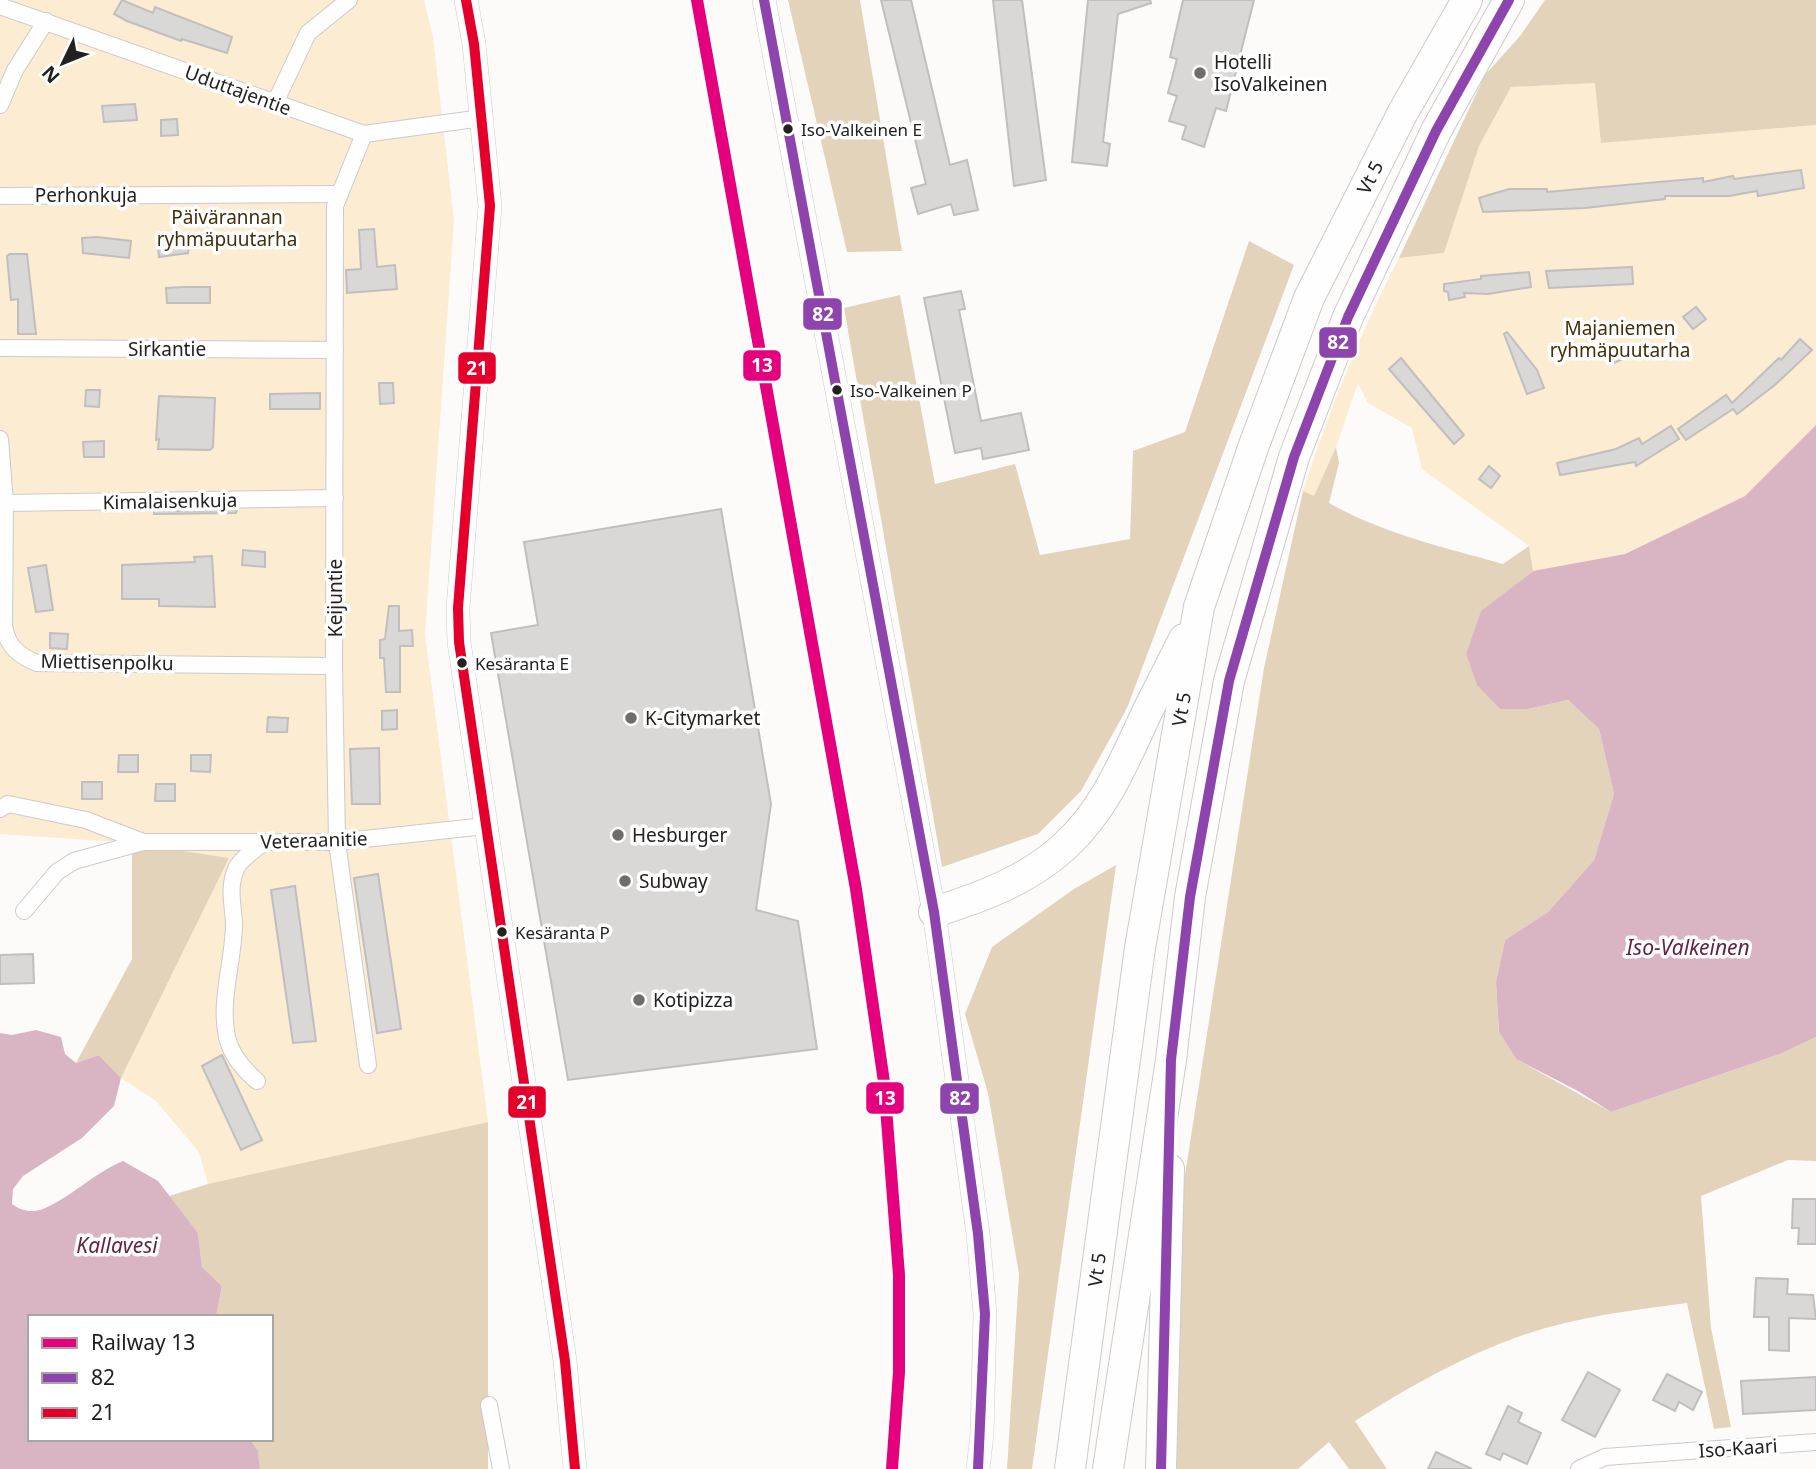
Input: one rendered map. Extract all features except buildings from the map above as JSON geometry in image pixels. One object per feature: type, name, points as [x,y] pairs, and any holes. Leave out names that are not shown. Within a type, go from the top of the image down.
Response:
[{"type":"highway","name":"Vt 5","points":[[1070,1469],[1140,948],[1199,607],[1254,445],[1309,298],[1402,114],[1467,0]]},
{"type":"highway","name":"Vt 5","points":[[1108,1469],[1171,1060],[1190,897],[1229,681],[1294,457],[1348,317],[1436,131],[1509,0]]},
{"type":"highway","points":[[933,912],[972,900],[1013,882],[1064,848],[1086,825],[1123,765],[1199,607]]},
{"type":"highway","points":[[1161,1469],[1171,1060]]},
{"type":"main road","points":[[466,0],[474,44],[490,206],[458,608],[459,642],[565,1362],[575,1469]]},
{"type":"main road","points":[[764,0],[933,912],[978,1234],[984,1301],[982,1434],[978,1469]]},
{"type":"street","points":[[275,103],[308,33],[349,0]]},
{"type":"street","name":"Uduttajentie","points":[[0,6],[364,134],[482,118]]},
{"type":"street","points":[[0,105],[15,70],[46,22]]},
{"type":"street","name":"Keijuntie","points":[[364,134],[335,206],[334,666],[337,842],[368,1065]]},
{"type":"street","name":"Perhonkuja","points":[[0,196],[340,194]]},
{"type":"street","name":"Sirkantie","points":[[0,348],[335,350]]},
{"type":"street","name":"Miettisenpolku","points":[[0,439],[5,503],[4,626],[6,639],[23,658],[37,663],[334,666]]},
{"type":"street","name":"Kimalaisenkuja","points":[[5,503],[335,499]]},
{"type":"street","name":"Veteraanitie","points":[[0,809],[8,804],[86,820],[143,842]]},
{"type":"street","name":"Veteraanitie","points":[[24,911],[57,872],[74,861],[143,842],[337,842],[485,826]]},
{"type":"street","points":[[257,1081],[243,1069],[233,1052],[226,1030],[226,996],[234,922],[230,890],[236,867],[263,843]]},
{"type":"street","points":[[489,1405],[501,1469]]},
{"type":"street","name":"Iso-Kaari","points":[[1579,1469],[1605,1457],[1816,1443]]},
{"type":"green space","name":"Päivärannan ryhmäpuutarha","points":[[0,0],[424,0],[433,37],[454,221],[425,634],[488,1122],[208,1184],[199,1152],[156,1101],[121,1078],[229,858],[132,843],[0,834]]},
{"type":"green space","name":"Majaniemen ryhmäpuutarha","points":[[1596,83],[1602,143],[1816,125],[1816,425],[1745,496],[1625,554],[1533,571],[1529,546],[1422,469],[1412,428],[1368,403],[1358,383],[1336,447],[1314,497],[1303,491],[1346,373],[1399,258],[1444,253],[1479,146],[1511,87]]},
{"type":"shaded area","points":[[788,0],[860,0],[902,251],[847,252]]},
{"type":"shaded area","points":[[1545,0],[1816,0],[1816,125],[1601,143],[1595,83],[1511,87],[1479,146],[1444,253],[1399,258],[1485,75],[1520,36]]},
{"type":"shaded area","points":[[1249,241],[1294,265],[1127,708],[1081,791],[1038,834],[942,867],[844,308],[900,295],[935,484],[1015,464],[1040,555],[1130,539],[1133,451],[1185,432]]},
{"type":"shaded area","points":[[1336,447],[1339,463],[1329,503],[1350,514],[1414,539],[1503,564],[1529,546],[1533,571],[1481,612],[1466,654],[1477,684],[1500,709],[1528,709],[1568,700],[1599,729],[1614,794],[1594,860],[1548,912],[1505,940],[1496,982],[1499,1032],[1516,1059],[1611,1112],[1780,1054],[1816,1037],[1816,1161],[1788,1160],[1701,1196],[1711,1328],[1731,1427],[1714,1429],[1687,1303],[1563,1323],[1523,1335],[1457,1362],[1416,1384],[1355,1421],[1387,1469],[1349,1469],[1329,1442],[1298,1469],[1176,1469],[1178,1220],[1264,668],[1303,491],[1314,496]]},
{"type":"shaded area","points":[[132,843],[229,858],[121,1078],[99,1055],[76,1063],[132,959]]},
{"type":"shaded area","points":[[1116,865],[1032,1469],[1007,1469],[1019,1274],[988,1093],[965,1014],[992,947],[1074,889]]},
{"type":"shaded area","points":[[488,1122],[488,1469],[260,1469],[258,1451],[251,1441],[273,1441],[273,1315],[216,1315],[222,1286],[202,1267],[198,1233],[169,1196],[208,1184]]},
{"type":"water","name":"Iso-Valkeinen","points":[[1816,425],[1816,1037],[1780,1054],[1611,1112],[1578,1091],[1516,1059],[1499,1032],[1496,982],[1505,940],[1548,912],[1594,860],[1614,794],[1599,729],[1568,700],[1528,709],[1500,709],[1477,685],[1466,654],[1481,611],[1533,571],[1625,554],[1745,496]]},
{"type":"water","name":"Kallavesi","points":[[36,1030],[61,1037],[65,1054],[76,1063],[99,1055],[121,1078],[114,1106],[82,1138],[23,1176],[13,1189],[12,1204],[27,1211],[43,1209],[123,1161],[158,1181],[198,1233],[202,1267],[222,1286],[216,1315],[28,1315],[28,1441],[251,1441],[258,1451],[260,1469],[0,1469],[0,1033],[12,1035]]},
{"type":"rail line","name":"13","points":[[697,0],[856,889],[884,1082],[899,1275],[899,1372],[892,1469]]},
{"type":"transit line","name":"21","points":[[466,0],[474,44],[490,206],[458,608],[459,642],[565,1361],[575,1469]]},
{"type":"transit line","name":"82","points":[[764,0],[934,912],[978,1234],[985,1314],[978,1469]]},
{"type":"transit line","name":"82","points":[[1161,1469],[1171,1060],[1190,897],[1229,681],[1294,457],[1348,317],[1436,131],[1509,0]]},
{"type":"place","name":"Hotelli IsoValkeinen","points":[[1200,73]]},
{"type":"place","name":"Iso-Valkeinen E","points":[[788,129]]},
{"type":"place","name":"Iso-Valkeinen P","points":[[837,390]]},
{"type":"place","name":"Kesäranta E","points":[[462,663]]},
{"type":"place","name":"K-Citymarket","points":[[631,718]]},
{"type":"place","name":"Hesburger","points":[[618,835]]},
{"type":"place","name":"Subway","points":[[625,881]]},
{"type":"place","name":"Kesäranta P","points":[[502,932]]},
{"type":"place","name":"Kotipizza","points":[[639,1000]]}]
